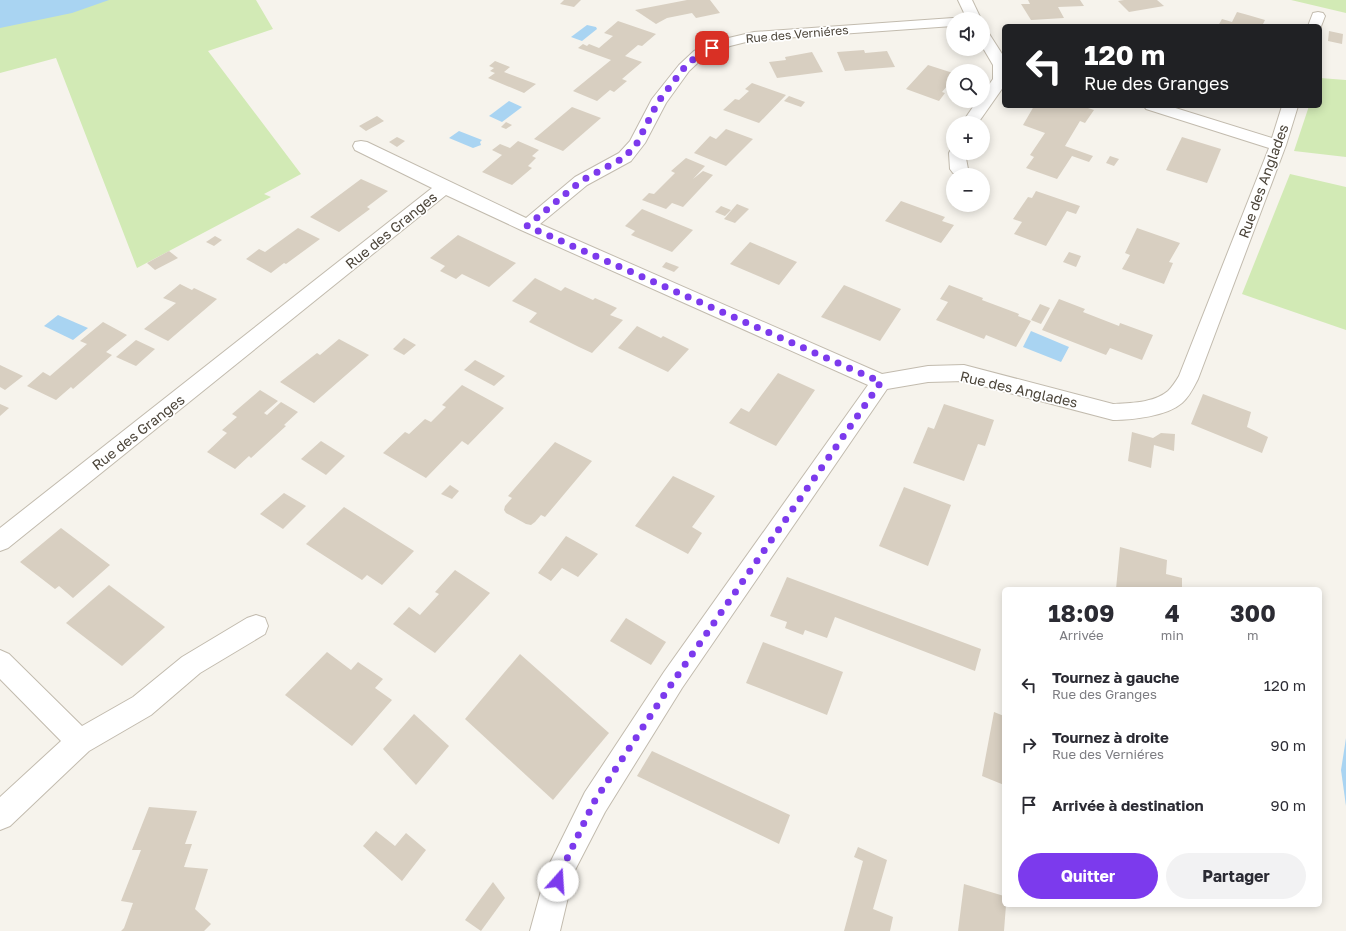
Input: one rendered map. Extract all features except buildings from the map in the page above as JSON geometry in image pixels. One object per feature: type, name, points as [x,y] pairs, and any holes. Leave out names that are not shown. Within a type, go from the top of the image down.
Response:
[{"type":"street","points":[[964,0],[970,12]]},
{"type":"street","name":"Rue des Verniéres","points":[[527,226],[581,181],[625,157],[637,143],[658,102],[684,68],[699,54],[725,43],[754,36],[946,22]]},
{"type":"street","points":[[975,116],[1001,79],[1002,65],[990,46]]},
{"type":"street","points":[[1158,108],[1278,145]]},
{"type":"street","name":"Rue des Anglades","points":[[881,382],[928,374],[964,373],[1113,412],[1131,412],[1156,405],[1174,397],[1188,378],[1278,145],[1289,108]]},
{"type":"street","points":[[362,146],[444,187]]},
{"type":"street","name":"Rue des Granges","points":[[0,541],[444,187],[527,226],[881,382]]},
{"type":"street","points":[[545,931],[562,869],[594,802],[673,680],[881,382]]},
{"type":"street","points":[[0,816],[80,742],[142,706],[191,665],[256,626]]},
{"type":"street","points":[[0,662],[80,742]]},
{"type":"green space","points":[[0,0],[256,0],[273,29],[208,51],[301,174],[264,194],[271,197],[137,268],[56,58],[0,73]]},
{"type":"green space","points":[[1291,0],[1346,0],[1346,13]]},
{"type":"green space","points":[[1322,78],[1346,80],[1346,157],[1294,151],[1308,108],[1322,108]]},
{"type":"green space","points":[[1290,174],[1346,187],[1346,330],[1242,294]]},
{"type":"water","points":[[0,0],[109,0],[72,13],[0,28]]},
{"type":"water","points":[[587,25],[596,27],[597,29],[582,41],[571,37]]},
{"type":"water","points":[[509,101],[522,107],[502,122],[489,116]]},
{"type":"water","points":[[459,131],[482,140],[480,142],[481,145],[473,148],[449,138]]},
{"type":"water","points":[[58,315],[88,328],[73,340],[44,326]]},
{"type":"water","points":[[1031,331],[1069,347],[1061,362],[1023,347]]},
{"type":"water","points":[[1346,738],[1346,806],[1341,770]]},
{"type":"route","points":[[558,881],[562,869],[594,802],[673,680],[881,382],[527,226],[581,181],[625,157],[637,143],[658,102],[684,68],[699,54],[712,48]]}]
